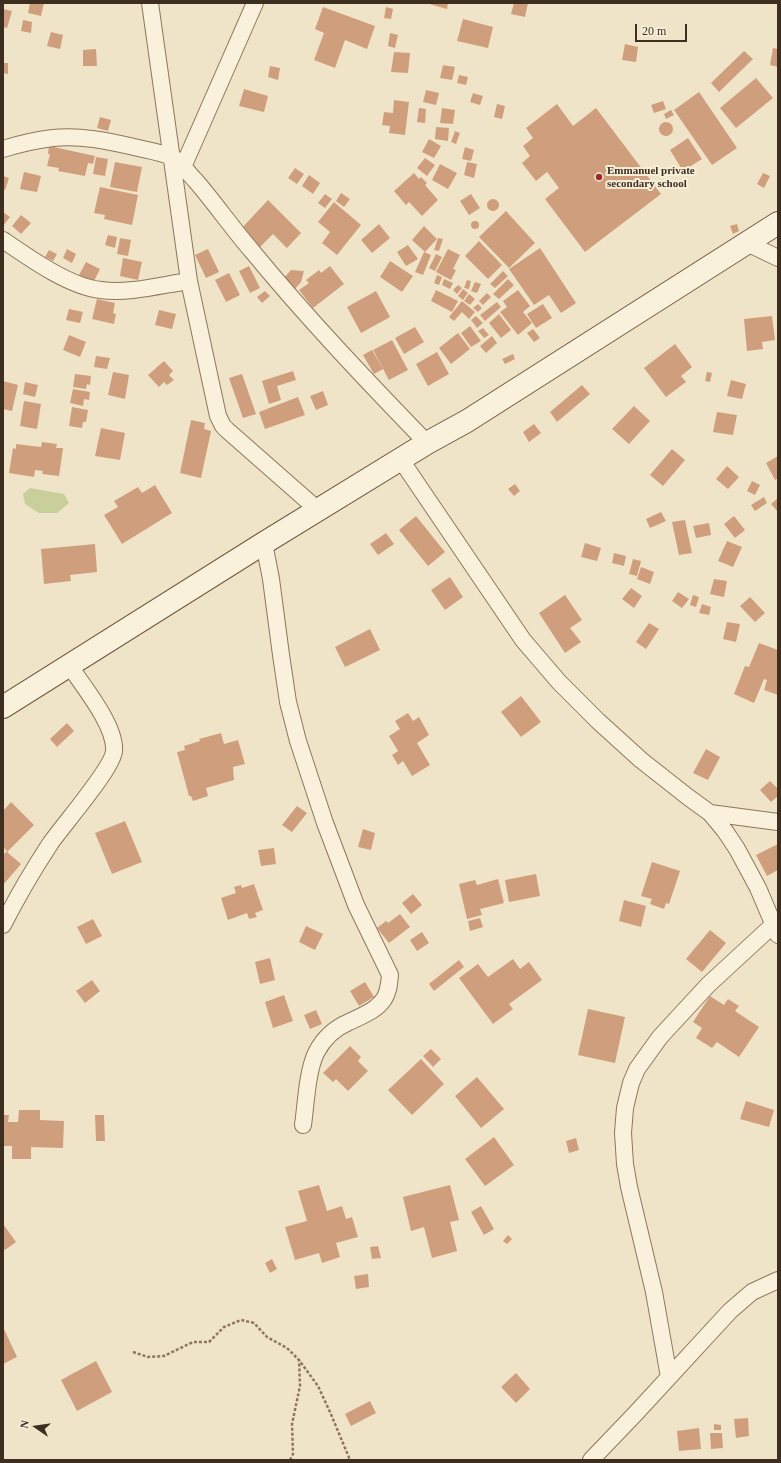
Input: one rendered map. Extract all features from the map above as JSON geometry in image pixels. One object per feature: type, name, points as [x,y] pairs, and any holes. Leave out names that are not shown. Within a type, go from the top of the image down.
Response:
[{"type":"main road","points":[[3,707],[318,510],[427,443],[467,421],[778,223]]},
{"type":"street","points":[[150,3],[178,162],[189,281],[220,422],[227,430],[318,510]]},
{"type":"street","points":[[178,162],[255,3]]},
{"type":"street","points":[[3,149],[25,142],[54,138],[89,138],[121,144],[178,162],[295,302],[427,443]]},
{"type":"street","points":[[3,240],[28,257],[62,276],[86,287],[100,290],[120,291],[189,281]]},
{"type":"street","points":[[747,243],[778,258]]},
{"type":"street","points":[[401,460],[524,640],[559,682],[598,721],[641,760],[710,813],[725,831],[737,849],[758,888],[775,930],[708,985],[660,1037],[637,1069],[631,1083],[625,1108],[622,1133],[625,1164],[654,1292],[669,1377]]},
{"type":"street","points":[[264,544],[271,579],[288,702],[298,741],[325,823],[356,905],[390,975],[389,987],[384,998],[377,1007],[338,1028],[329,1035],[316,1053],[308,1090],[303,1125]]},
{"type":"street","points":[[3,926],[24,886],[50,844],[102,775],[112,758],[114,750],[113,741],[103,716],[69,665]]},
{"type":"street","points":[[710,813],[778,822]]},
{"type":"street","points":[[591,1460],[730,1311],[752,1292],[778,1280]]},
{"type":"path","points":[[133,1352],[148,1357],[164,1356],[193,1342],[209,1342],[224,1327],[241,1320],[254,1323],[266,1337],[287,1348],[300,1360],[318,1386],[350,1460]]},
{"type":"path","points":[[290,1460],[293,1454],[292,1424],[300,1386],[300,1360]]},
{"type":"green space","points":[[30,488],[64,494],[69,503],[57,513],[39,513],[25,504],[23,494]]},
{"type":"building","points":[[30,3],[44,3],[41,16],[28,13]]},
{"type":"building","points":[[426,3],[448,3],[447,9]]},
{"type":"building","points":[[514,3],[528,3],[525,17],[511,14]]},
{"type":"building","points":[[323,7],[375,26],[367,49],[345,40],[335,68],[314,60],[324,33],[315,29]]},
{"type":"building","points":[[386,7],[393,9],[391,19],[384,18]]},
{"type":"building","points":[[3,9],[12,11],[7,28],[3,27]]},
{"type":"building","points":[[463,19],[493,27],[488,48],[457,41]]},
{"type":"building","points":[[23,20],[32,22],[31,33],[21,31]]},
{"type":"building","points":[[51,32],[63,35],[60,49],[47,46]]},
{"type":"building","points":[[390,33],[398,35],[395,48],[388,46]]},
{"type":"building","points":[[625,44],[638,47],[636,62],[622,60]]},
{"type":"building","points":[[773,48],[778,49],[778,67],[770,65]]},
{"type":"building","points":[[96,49],[97,66],[83,66],[83,50]]},
{"type":"building","points":[[744,51],[753,59],[719,92],[711,83]]},
{"type":"building","points":[[394,52],[410,53],[408,73],[391,72]]},
{"type":"building","points":[[3,63],[8,63],[8,74],[3,73]]},
{"type":"building","points":[[443,65],[455,67],[452,80],[440,78]]},
{"type":"building","points":[[270,66],[280,68],[278,80],[268,77]]},
{"type":"building","points":[[459,75],[468,77],[466,85],[457,83]]},
{"type":"building","points":[[756,78],[773,98],[736,128],[720,108]]},
{"type":"building","points":[[244,89],[268,96],[264,112],[239,106]]},
{"type":"building","points":[[426,90],[439,93],[436,105],[423,102]]},
{"type":"building","points":[[699,92],[737,148],[712,165],[674,110]]},
{"type":"building","points":[[473,93],[483,96],[480,105],[470,102]]},
{"type":"building","points":[[394,100],[409,102],[405,135],[389,133],[390,126],[382,125],[384,112],[393,113]]},
{"type":"building","points":[[663,101],[666,109],[654,113],[651,105]]},
{"type":"building","points":[[497,104],[505,106],[502,119],[494,117]]},
{"type":"building","name":"Emmanuel private secondary school","points":[[557,104],[573,126],[596,108],[661,194],[585,252],[545,199],[559,188],[547,172],[536,181],[522,163],[530,156],[523,146],[533,138],[526,128]]},
{"type":"building","points":[[419,108],[426,109],[425,123],[417,122]]},
{"type":"building","points":[[442,108],[455,110],[453,124],[440,123]]},
{"type":"building","points":[[671,110],[674,115],[666,119],[664,114]]},
{"type":"building","points":[[100,117],[111,120],[108,131],[97,128]]},
{"type":"building","points":[[663,122],[669,122],[673,126],[673,132],[669,136],[663,136],[659,132],[659,126]]},
{"type":"building","points":[[436,127],[449,128],[448,141],[435,139]]},
{"type":"building","points":[[455,131],[460,133],[456,144],[451,142]]},
{"type":"building","points":[[688,138],[702,159],[683,171],[670,150]]},
{"type":"building","points":[[429,139],[441,146],[434,158],[422,152]]},
{"type":"building","points":[[49,146],[95,156],[93,164],[88,163],[85,176],[58,171],[59,168],[47,166],[50,154],[48,154]]},
{"type":"building","points":[[465,147],[474,150],[471,161],[462,159]]},
{"type":"building","points":[[96,157],[108,159],[105,176],[93,174]]},
{"type":"building","points":[[425,158],[435,165],[427,176],[417,168]]},
{"type":"building","points":[[115,162],[142,167],[137,192],[110,187]]},
{"type":"building","points":[[467,162],[477,164],[474,178],[464,175]]},
{"type":"building","points":[[440,164],[457,173],[448,189],[432,180]]},
{"type":"building","points":[[295,168],[304,174],[297,184],[288,178]]},
{"type":"building","points":[[24,172],[41,176],[37,192],[20,189]]},
{"type":"building","points":[[414,173],[419,179],[421,177],[427,183],[425,185],[438,200],[422,216],[409,202],[406,205],[394,191]]},
{"type":"building","points":[[763,173],[770,176],[764,188],[757,184]]},
{"type":"building","points":[[309,175],[320,183],[313,194],[302,186]]},
{"type":"building","points":[[3,176],[9,178],[5,190],[3,189]]},
{"type":"building","points":[[100,187],[138,195],[132,225],[104,219],[105,215],[94,213]]},
{"type":"building","points":[[341,193],[350,199],[344,207],[336,201]]},
{"type":"building","points":[[325,194],[332,199],[325,208],[318,203]]},
{"type":"building","points":[[471,194],[480,208],[469,215],[460,201]]},
{"type":"building","points":[[491,199],[495,199],[499,205],[495,211],[491,211],[487,207],[487,203]]},
{"type":"building","points":[[268,200],[301,233],[287,248],[273,234],[260,247],[241,229]]},
{"type":"building","points":[[334,202],[361,225],[337,255],[322,243],[330,232],[318,222]]},
{"type":"building","points":[[506,211],[535,243],[509,268],[479,237]]},
{"type":"building","points":[[3,212],[10,217],[3,226]]},
{"type":"building","points":[[21,215],[31,223],[21,234],[12,226]]},
{"type":"building","points":[[473,221],[477,221],[479,225],[477,229],[473,229],[471,227],[471,223]]},
{"type":"building","points":[[379,224],[390,238],[372,253],[361,240]]},
{"type":"building","points":[[737,224],[739,231],[733,234],[730,226]]},
{"type":"building","points":[[424,226],[437,239],[425,252],[412,240]]},
{"type":"building","points":[[108,235],[117,237],[115,248],[105,245]]},
{"type":"building","points":[[120,238],[131,240],[128,256],[117,254]]},
{"type":"building","points":[[438,238],[443,239],[439,251],[434,250]]},
{"type":"building","points":[[479,241],[502,265],[488,279],[465,256]]},
{"type":"building","points":[[408,245],[418,259],[406,266],[397,252]]},
{"type":"building","points":[[540,248],[576,303],[561,313],[549,295],[534,305],[509,269]]},
{"type":"building","points":[[67,249],[76,254],[72,263],[63,258]]},
{"type":"building","points":[[208,249],[219,272],[206,278],[195,255]]},
{"type":"building","points":[[448,249],[460,255],[453,269],[456,270],[451,280],[436,272]]},
{"type":"building","points":[[49,250],[57,254],[53,261],[45,257]]},
{"type":"building","points":[[424,252],[431,255],[423,275],[415,272]]},
{"type":"building","points":[[436,254],[442,257],[435,271],[429,268]]},
{"type":"building","points":[[123,258],[142,262],[138,280],[120,276]]},
{"type":"building","points":[[390,261],[413,276],[402,292],[380,277]]},
{"type":"building","points":[[86,262],[100,269],[92,285],[78,277]]},
{"type":"building","points":[[249,266],[260,288],[250,293],[239,271]]},
{"type":"building","points":[[330,266],[344,284],[313,308],[299,290],[309,283],[306,280],[319,270],[321,273]]},
{"type":"building","points":[[291,270],[304,271],[301,282],[294,290],[282,280]]},
{"type":"building","points":[[503,271],[508,276],[495,288],[490,284]]},
{"type":"building","points":[[229,273],[240,295],[226,302],[215,280]]},
{"type":"building","points":[[437,275],[442,277],[439,285],[434,283]]},
{"type":"building","points":[[444,279],[453,283],[450,289],[442,285]]},
{"type":"building","points":[[508,279],[514,285],[499,299],[493,294]]},
{"type":"building","points":[[467,280],[471,281],[469,289],[464,288]]},
{"type":"building","points":[[475,282],[481,284],[477,293],[471,291]]},
{"type":"building","points":[[458,285],[462,288],[457,294],[453,290]]},
{"type":"building","points":[[463,289],[468,293],[463,300],[458,296]]},
{"type":"building","points":[[436,290],[458,301],[452,312],[431,301]]},
{"type":"building","points":[[518,290],[530,306],[523,312],[532,323],[518,335],[500,312],[507,307],[503,301]]},
{"type":"building","points":[[265,291],[270,296],[262,303],[257,297]]},
{"type":"building","points":[[376,291],[390,317],[361,333],[347,307]]},
{"type":"building","points":[[487,293],[491,297],[483,305],[479,301]]},
{"type":"building","points":[[469,294],[475,299],[470,305],[464,301]]},
{"type":"building","points":[[97,299],[115,303],[113,313],[116,314],[114,324],[92,319]]},
{"type":"building","points":[[462,301],[475,312],[469,319],[462,312],[454,321],[449,317]]},
{"type":"building","points":[[497,302],[501,307],[485,321],[480,315]]},
{"type":"building","points":[[478,304],[482,308],[478,312],[473,308]]},
{"type":"building","points":[[543,304],[552,318],[536,328],[527,314]]},
{"type":"building","points":[[69,309],[83,312],[80,323],[66,320]]},
{"type":"building","points":[[159,310],[176,314],[172,329],[155,325]]},
{"type":"building","points":[[499,314],[511,330],[501,338],[489,323]]},
{"type":"building","points":[[476,316],[483,323],[477,328],[471,320]]},
{"type":"building","points":[[772,316],[775,340],[762,342],[763,349],[747,351],[744,319]]},
{"type":"building","points":[[470,326],[481,341],[471,347],[461,333]]},
{"type":"building","points":[[415,327],[424,342],[404,354],[395,338]]},
{"type":"building","points":[[483,328],[489,335],[484,338],[478,331]]},
{"type":"building","points":[[533,329],[540,338],[534,342],[527,333]]},
{"type":"building","points":[[458,333],[470,349],[451,364],[439,348]]},
{"type":"building","points":[[69,335],[86,342],[80,357],[63,350]]},
{"type":"building","points":[[492,336],[497,343],[486,353],[480,346]]},
{"type":"building","points":[[392,340],[408,370],[389,380],[373,350]]},
{"type":"building","points":[[675,344],[692,367],[681,376],[686,382],[666,397],[644,368]]},
{"type":"building","points":[[372,350],[383,369],[374,374],[363,355]]},
{"type":"building","points":[[437,352],[449,374],[428,386],[416,364]]},
{"type":"building","points":[[513,354],[515,359],[505,364],[502,359]]},
{"type":"building","points":[[96,356],[110,358],[107,369],[94,367]]},
{"type":"building","points":[[164,361],[173,371],[169,375],[174,380],[167,385],[164,382],[159,387],[148,375]]},
{"type":"building","points":[[293,371],[296,380],[277,386],[281,400],[269,404],[262,381]]},
{"type":"building","points":[[113,372],[129,375],[125,399],[108,395]]},
{"type":"building","points":[[707,372],[712,373],[710,382],[705,381]]},
{"type":"building","points":[[75,374],[91,376],[90,385],[87,384],[86,389],[73,387]]},
{"type":"building","points":[[242,374],[256,414],[243,418],[229,378]]},
{"type":"building","points":[[731,380],[746,384],[742,399],[727,396]]},
{"type":"building","points":[[3,381],[18,385],[12,411],[3,409]]},
{"type":"building","points":[[25,382],[38,385],[35,397],[23,394]]},
{"type":"building","points":[[582,385],[590,394],[557,422],[550,412]]},
{"type":"building","points":[[73,389],[90,392],[89,400],[84,399],[83,406],[70,403]]},
{"type":"building","points":[[323,391],[328,405],[316,410],[310,396]]},
{"type":"building","points":[[298,397],[305,415],[265,429],[259,412]]},
{"type":"building","points":[[24,401],[41,404],[37,429],[20,426]]},
{"type":"building","points":[[634,406],[650,421],[629,444],[612,429]]},
{"type":"building","points":[[72,407],[88,410],[86,422],[83,422],[82,428],[69,426]]},
{"type":"building","points":[[717,412],[737,415],[733,435],[713,432]]},
{"type":"building","points":[[191,420],[205,423],[204,429],[211,431],[201,478],[180,473]]},
{"type":"building","points":[[534,424],[541,433],[529,442],[523,432]]},
{"type":"building","points":[[101,428],[125,433],[120,460],[95,456]]},
{"type":"building","points":[[42,442],[57,444],[56,448],[63,448],[59,476],[42,474],[43,471],[35,470],[34,477],[9,473],[13,448],[16,449],[16,444],[41,447]]},
{"type":"building","points":[[672,449],[685,460],[663,486],[650,475]]},
{"type":"building","points":[[778,456],[778,478],[775,480],[766,463]]},
{"type":"building","points":[[727,466],[739,477],[728,489],[716,479]]},
{"type":"building","points":[[752,481],[760,485],[755,495],[747,491]]},
{"type":"building","points":[[515,484],[520,491],[514,496],[508,489]]},
{"type":"building","points":[[155,485],[172,513],[122,544],[104,515],[118,507],[114,501],[138,487],[142,493]]},
{"type":"building","points":[[764,497],[767,503],[755,511],[751,505]]},
{"type":"building","points":[[778,498],[778,512],[771,504]]},
{"type":"building","points":[[661,512],[666,521],[650,528],[646,519]]},
{"type":"building","points":[[416,516],[445,552],[428,566],[399,530]]},
{"type":"building","points":[[734,516],[745,530],[735,538],[724,524]]},
{"type":"building","points":[[685,520],[692,553],[679,555],[672,522]]},
{"type":"building","points":[[709,523],[711,535],[696,538],[693,526]]},
{"type":"building","points":[[386,533],[394,544],[378,555],[370,544]]},
{"type":"building","points":[[727,541],[742,547],[733,567],[718,561]]},
{"type":"building","points":[[585,543],[601,548],[597,561],[581,557]]},
{"type":"building","points":[[95,544],[97,572],[70,575],[71,581],[44,584],[41,549]]},
{"type":"building","points":[[614,553],[626,556],[624,566],[612,563]]},
{"type":"building","points":[[633,559],[641,561],[637,576],[629,574]]},
{"type":"building","points":[[641,567],[654,572],[650,584],[637,579]]},
{"type":"building","points":[[450,577],[463,597],[445,610],[431,590]]},
{"type":"building","points":[[714,579],[727,581],[724,597],[710,594]]},
{"type":"building","points":[[631,588],[642,596],[634,608],[622,599]]},
{"type":"building","points":[[678,592],[689,599],[682,608],[672,601]]},
{"type":"building","points":[[565,595],[582,620],[570,628],[581,642],[565,653],[539,613]]},
{"type":"building","points":[[693,595],[699,597],[696,607],[690,605]]},
{"type":"building","points":[[750,597],[765,613],[755,622],[740,606]]},
{"type":"building","points":[[702,604],[711,607],[709,615],[699,613]]},
{"type":"building","points":[[727,622],[740,624],[736,642],[723,639]]},
{"type":"building","points":[[649,623],[659,629],[646,649],[636,642]]},
{"type":"building","points":[[370,629],[380,650],[345,667],[335,647]]},
{"type":"building","points":[[759,643],[778,650],[778,695],[764,690],[767,680],[764,679],[754,703],[734,694],[745,666],[749,667]]},
{"type":"building","points":[[521,696],[541,722],[521,737],[501,712]]},
{"type":"building","points":[[408,713],[413,721],[419,717],[429,735],[417,743],[430,765],[412,776],[403,761],[398,765],[392,755],[398,751],[389,736],[400,729],[395,721]]},
{"type":"building","points":[[67,723],[74,731],[57,747],[50,739]]},
{"type":"building","points":[[221,733],[224,744],[238,740],[245,764],[233,767],[234,780],[206,788],[208,796],[193,801],[191,796],[189,796],[177,752],[185,750],[184,746],[200,741],[199,739]]},
{"type":"building","points":[[706,749],[720,757],[708,780],[693,773]]},
{"type":"building","points":[[770,781],[778,789],[778,796],[771,802],[760,790]]},
{"type":"building","points":[[11,802],[34,825],[7,852],[21,864],[3,885],[3,855],[7,851],[3,847],[3,811]]},
{"type":"building","points":[[297,806],[307,813],[292,832],[282,825]]},
{"type":"building","points":[[125,821],[142,862],[112,874],[95,833]]},
{"type":"building","points":[[363,829],[375,833],[371,850],[358,847]]},
{"type":"building","points":[[778,844],[778,870],[767,876],[756,855]]},
{"type":"building","points":[[274,848],[276,864],[261,866],[258,850]]},
{"type":"building","points":[[652,862],[680,871],[669,904],[666,903],[664,909],[650,904],[652,899],[641,896]]},
{"type":"building","points":[[536,874],[540,896],[509,902],[505,880]]},
{"type":"building","points":[[498,879],[504,903],[480,909],[482,915],[467,919],[459,884],[475,880],[477,885]]},
{"type":"building","points":[[254,884],[263,910],[255,913],[257,917],[249,919],[247,913],[228,920],[221,898],[236,893],[234,887],[241,885],[242,888]]},
{"type":"building","points":[[413,894],[422,905],[411,914],[402,903]]},
{"type":"building","points":[[624,900],[646,906],[641,927],[619,921]]},
{"type":"building","points":[[400,914],[410,927],[389,943],[377,928],[386,921],[388,923]]},
{"type":"building","points":[[480,918],[483,927],[470,931],[468,921]]},
{"type":"building","points":[[93,919],[102,936],[86,944],[77,927]]},
{"type":"building","points":[[306,926],[323,934],[315,950],[299,942]]},
{"type":"building","points":[[710,930],[726,943],[702,972],[686,959]]},
{"type":"building","points":[[422,932],[429,943],[417,951],[410,940]]},
{"type":"building","points":[[270,958],[275,980],[260,984],[255,962]]},
{"type":"building","points":[[513,959],[520,969],[529,962],[542,980],[509,1004],[513,1009],[493,1024],[459,978],[478,964],[488,977]]},
{"type":"building","points":[[459,960],[464,967],[434,991],[429,984]]},
{"type":"building","points":[[92,980],[100,991],[85,1003],[76,991]]},
{"type":"building","points":[[365,982],[374,997],[359,1006],[350,991]]},
{"type":"building","points":[[284,995],[293,1021],[273,1028],[265,1002]]},
{"type":"building","points":[[710,996],[724,1005],[728,999],[739,1006],[735,1011],[759,1027],[739,1057],[717,1042],[712,1048],[696,1038],[702,1028],[693,1022]]},
{"type":"building","points":[[588,1009],[625,1017],[615,1063],[578,1055]]},
{"type":"building","points":[[316,1010],[322,1024],[310,1029],[304,1015]]},
{"type":"building","points":[[350,1046],[361,1057],[358,1061],[368,1071],[348,1091],[336,1079],[333,1082],[323,1073]]},
{"type":"building","points":[[431,1049],[441,1059],[433,1067],[423,1056]]},
{"type":"building","points":[[421,1059],[444,1084],[412,1115],[388,1090]]},
{"type":"building","points":[[477,1077],[504,1109],[481,1128],[455,1096]]},
{"type":"building","points":[[746,1101],[774,1110],[769,1127],[740,1119]]},
{"type":"building","points":[[19,1110],[40,1110],[40,1120],[64,1121],[63,1148],[31,1147],[31,1159],[12,1159],[12,1146],[3,1146],[3,1115],[9,1115],[8,1122],[18,1122]]},
{"type":"building","points":[[95,1115],[104,1115],[105,1141],[96,1141]]},
{"type":"building","points":[[494,1137],[514,1165],[485,1186],[465,1159]]},
{"type":"building","points":[[576,1138],[579,1150],[569,1153],[566,1141]]},
{"type":"building","points":[[319,1185],[327,1211],[342,1206],[346,1219],[352,1217],[358,1237],[336,1243],[340,1257],[322,1263],[319,1253],[295,1260],[285,1227],[307,1221],[298,1191]]},
{"type":"building","points":[[450,1185],[459,1220],[450,1222],[457,1251],[432,1258],[424,1227],[411,1231],[403,1197]]},
{"type":"building","points":[[481,1206],[494,1229],[484,1235],[471,1212]]},
{"type":"building","points":[[3,1224],[16,1242],[5,1250],[3,1248]]},
{"type":"building","points":[[508,1235],[512,1239],[507,1244],[503,1241]]},
{"type":"building","points":[[378,1246],[381,1258],[372,1259],[370,1247]]},
{"type":"building","points":[[272,1259],[277,1269],[270,1273],[265,1263]]},
{"type":"building","points":[[368,1274],[369,1287],[356,1289],[354,1276]]},
{"type":"building","points":[[3,1327],[17,1357],[3,1364]]},
{"type":"building","points":[[96,1361],[112,1392],[77,1411],[61,1380]]},
{"type":"building","points":[[516,1373],[530,1389],[516,1403],[501,1387]]},
{"type":"building","points":[[370,1401],[376,1413],[351,1426],[345,1414]]},
{"type":"building","points":[[748,1418],[749,1436],[736,1438],[734,1419]]},
{"type":"building","points":[[714,1424],[721,1425],[721,1430],[714,1430]]},
{"type":"building","points":[[699,1428],[701,1449],[679,1451],[677,1431]]},
{"type":"building","points":[[710,1433],[722,1433],[723,1448],[711,1449]]},
{"type":"place","name":"Emmanuel private secondary school","points":[[599,177]]}]
